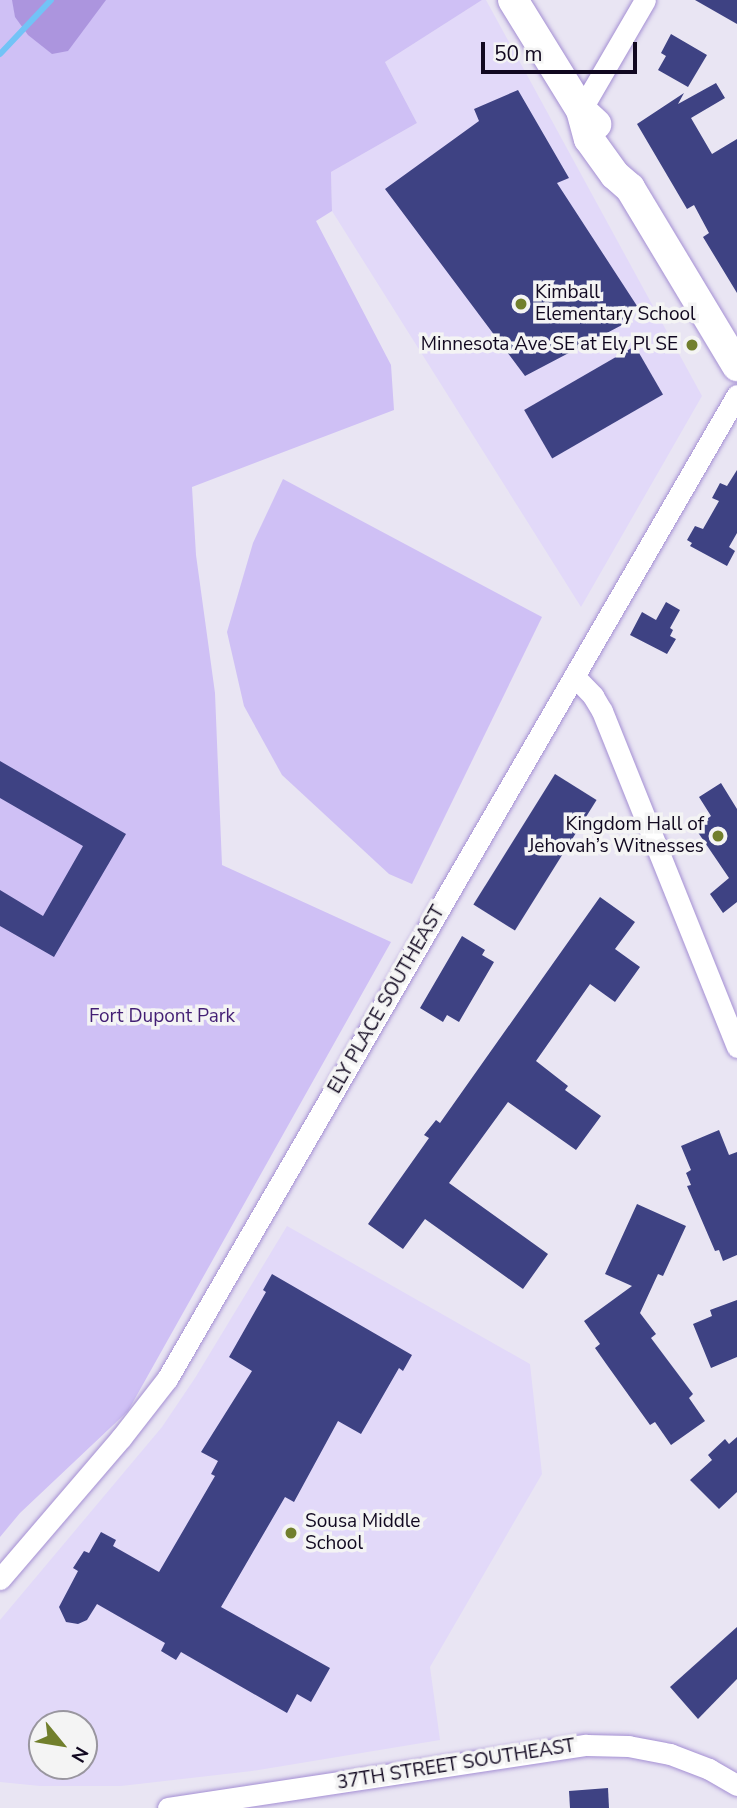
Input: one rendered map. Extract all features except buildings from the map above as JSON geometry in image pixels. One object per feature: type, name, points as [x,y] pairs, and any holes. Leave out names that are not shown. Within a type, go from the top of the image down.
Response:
[{"type":"main road","points":[[513,0],[581,110],[603,131],[631,175],[630,188],[737,366]]},
{"type":"street","points":[[581,110],[645,0]]},
{"type":"street","name":"ELY PLACE SOUTHEAST","points":[[0,1579],[121,1438],[167,1378],[737,395]]},
{"type":"street","points":[[575,676],[602,711],[737,1047]]},
{"type":"street","name":"37TH STREET SOUTHEAST","points":[[168,1808],[586,1745],[628,1746],[670,1754],[709,1769],[737,1785]]},
{"type":"shaded area","points":[[12,0],[106,0],[68,51],[52,54],[28,35],[15,17]]},
{"type":"shaded area","name":"Kimball Elementary School","points":[[486,0],[702,396],[581,607],[332,211],[331,172],[417,123],[385,62]]},
{"type":"shaded area","name":"Sousa Middle School","points":[[287,1226],[530,1364],[542,1474],[430,1667],[440,1740],[252,1771],[121,1786],[40,1786],[0,1782],[0,1620],[162,1427],[195,1378]]},
{"type":"green space","name":"Fort Dupont Park","points":[[0,0],[482,0],[385,62],[417,123],[331,172],[332,211],[316,221],[391,365],[394,410],[192,487],[196,555],[215,693],[222,865],[391,942],[128,1411],[20,1513],[0,1537]]},
{"type":"green space","points":[[283,479],[542,617],[412,884],[389,874],[282,775],[244,706],[227,632],[253,543]]},
{"type":"waterway","points":[[0,54],[51,0]]},
{"type":"place","name":"Kimball Elementary School","points":[[521,304]]},
{"type":"place","name":"Minnesota Ave SE at Ely Pl SE","points":[[692,345]]},
{"type":"place","name":"Kingdom Hall of Jehovah’s Witnesses","points":[[718,836]]},
{"type":"place","name":"Sousa Middle School","points":[[291,1533]]}]
